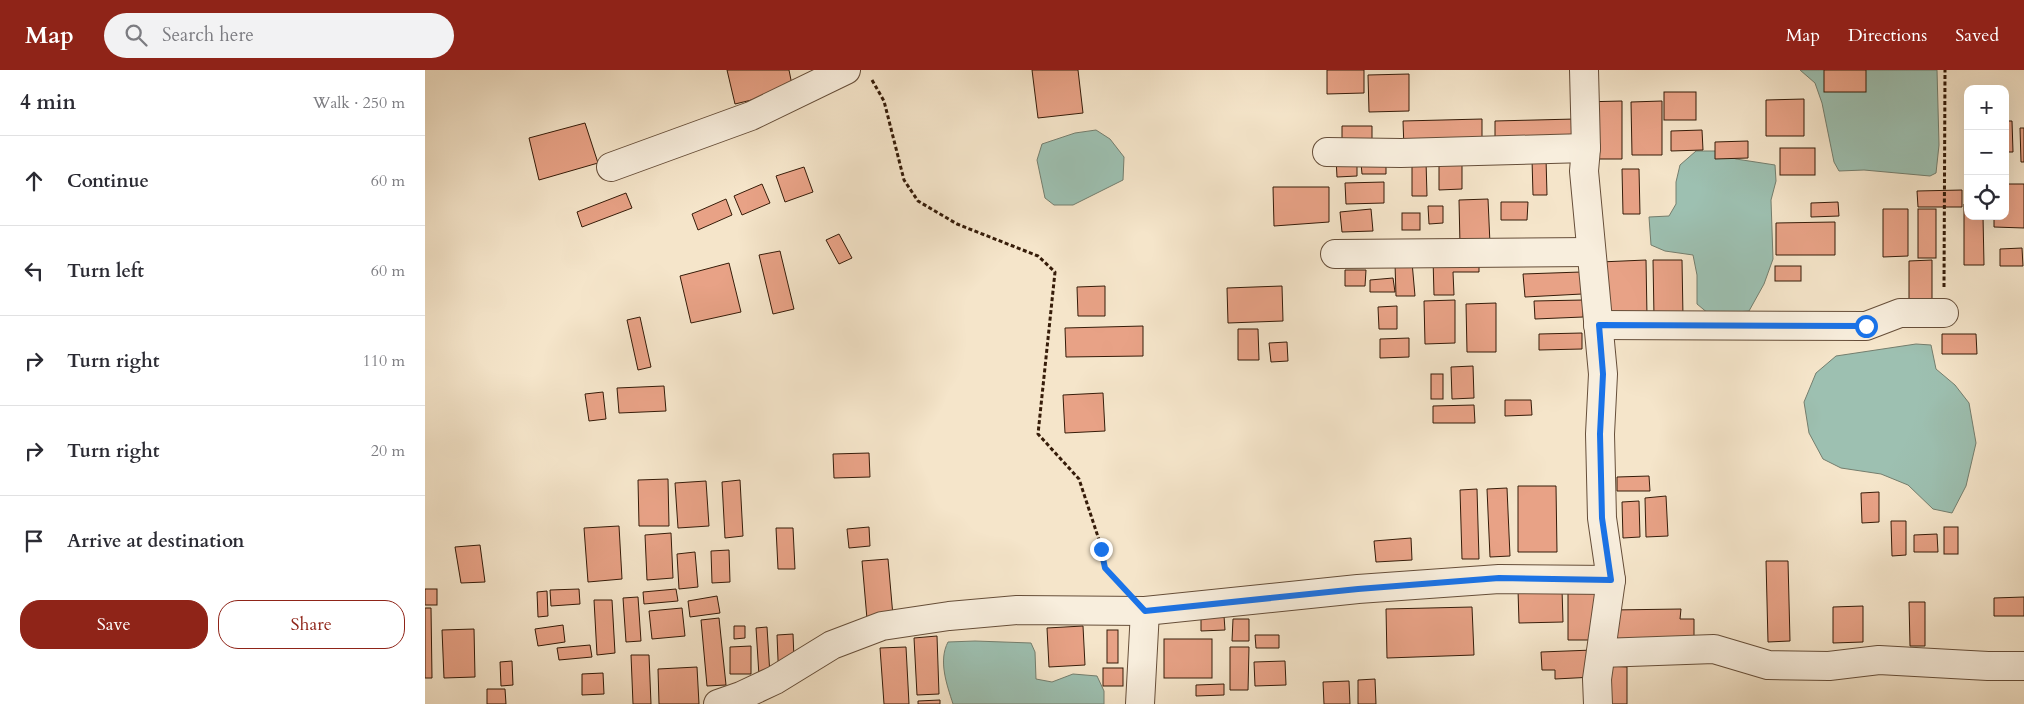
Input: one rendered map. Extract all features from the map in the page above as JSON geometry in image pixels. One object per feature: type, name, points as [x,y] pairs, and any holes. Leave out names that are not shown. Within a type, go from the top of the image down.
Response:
[{"type":"street","points":[[1584,70],[1586,148],[1584,171],[1590,252],[1603,374],[1600,434],[1602,518],[1611,580],[1597,679],[1598,704]]},
{"type":"street","points":[[611,167],[743,119],[858,74]]},
{"type":"street","points":[[1327,152],[1401,153],[1586,148]]},
{"type":"street","points":[[1335,254],[1590,252]]},
{"type":"street","points":[[1599,325],[1866,326],[1901,314],[1944,313]]},
{"type":"street","points":[[718,704],[741,696],[775,680],[831,645],[882,626],[949,616],[1017,610],[1145,611],[1358,589],[1499,578],[1611,580]]},
{"type":"street","points":[[1140,704],[1145,611]]},
{"type":"street","points":[[1601,653],[1715,648],[1768,665],[1829,666],[1879,660],[2024,666]]},
{"type":"path","points":[[1944,313],[1945,70]]},
{"type":"path","points":[[858,74],[884,101],[904,180],[918,201],[957,224],[1038,256],[1055,272],[1038,434],[1079,478],[1105,568],[1145,611]]},
{"type":"shaded area","points":[[1800,70],[1937,70],[1939,145],[1936,173],[1930,176],[1864,170],[1839,171],[1834,162],[1822,103],[1815,83]]},
{"type":"shaded area","points":[[1096,130],[1110,139],[1124,157],[1123,180],[1073,205],[1054,205],[1045,198],[1037,160],[1042,144],[1075,133]]},
{"type":"shaded area","points":[[1696,151],[1715,151],[1736,159],[1775,165],[1776,181],[1771,200],[1773,259],[1764,284],[1749,311],[1709,314],[1697,304],[1697,275],[1693,255],[1665,251],[1651,245],[1649,217],[1669,216],[1676,204],[1676,182],[1680,165]]},
{"type":"shaded area","points":[[1916,344],[1931,345],[1936,369],[1955,385],[1969,403],[1976,443],[1966,486],[1952,513],[1933,509],[1908,485],[1881,474],[1841,468],[1823,459],[1809,433],[1804,402],[1816,373],[1836,356]]},
{"type":"shaded area","points":[[948,642],[1031,643],[1035,652],[1036,679],[1052,682],[1073,674],[1097,676],[1104,691],[1104,704],[953,704],[945,673],[945,649]]},
{"type":"building","points":[[727,70],[789,70],[793,90],[735,104]]},
{"type":"building","points":[[1032,70],[1078,70],[1083,113],[1038,118]]},
{"type":"building","points":[[1327,70],[1364,70],[1364,93],[1327,94]]},
{"type":"building","points":[[1824,70],[1866,70],[1866,92],[1824,92]]},
{"type":"building","points":[[1409,74],[1409,111],[1369,112],[1368,75]]},
{"type":"building","points":[[1664,92],[1696,92],[1696,120],[1664,120]]},
{"type":"building","points":[[1804,99],[1804,136],[1766,136],[1766,100]]},
{"type":"building","points":[[1622,101],[1622,159],[1581,159],[1581,102]]},
{"type":"building","points":[[1662,101],[1662,155],[1632,155],[1631,102]]},
{"type":"building","points":[[1482,119],[1482,147],[1404,149],[1403,121]]},
{"type":"building","points":[[1575,119],[1576,144],[1495,146],[1495,121]]},
{"type":"building","points":[[2009,121],[2012,121],[2013,152],[2009,152]]},
{"type":"building","points":[[585,123],[598,163],[539,180],[529,138]]},
{"type":"building","points":[[1342,126],[1372,126],[1372,148],[1342,149]]},
{"type":"building","points":[[2020,128],[2024,128],[2024,162],[2021,162]]},
{"type":"building","points":[[1702,130],[1703,150],[1671,151],[1671,131]]},
{"type":"building","points":[[1748,141],[1748,158],[1715,159],[1715,142]]},
{"type":"building","points":[[1780,148],[1815,148],[1815,175],[1780,175]]},
{"type":"building","points":[[1336,158],[1357,158],[1357,176],[1337,177]]},
{"type":"building","points":[[1546,158],[1547,195],[1533,195],[1532,159]]},
{"type":"building","points":[[1439,160],[1462,160],[1462,189],[1439,190]]},
{"type":"building","points":[[1426,161],[1427,196],[1412,196],[1412,162]]},
{"type":"building","points":[[1361,163],[1386,163],[1386,174],[1362,174]]},
{"type":"building","points":[[804,167],[813,192],[785,202],[776,176]]},
{"type":"building","points":[[1622,169],[1639,169],[1640,214],[1623,214]]},
{"type":"building","points":[[1384,182],[1384,203],[1346,204],[1345,183]]},
{"type":"building","points":[[762,184],[770,203],[742,215],[734,196]]},
{"type":"building","points":[[2009,184],[2024,184],[2024,228],[1994,227],[1994,220],[2009,220]]},
{"type":"building","points":[[1273,187],[1329,187],[1329,222],[1274,226]]},
{"type":"building","points":[[1962,190],[1962,207],[1918,207],[1917,191]]},
{"type":"building","points":[[626,193],[632,208],[582,227],[577,212]]},
{"type":"building","points":[[726,199],[732,215],[698,230],[692,214]]},
{"type":"building","points":[[1488,199],[1490,244],[1460,245],[1459,200]]},
{"type":"building","points":[[1501,202],[1528,202],[1527,220],[1501,220]]},
{"type":"building","points":[[1838,202],[1839,216],[1811,217],[1811,203]]},
{"type":"building","points":[[1428,206],[1443,206],[1443,223],[1429,224]]},
{"type":"building","points":[[1371,209],[1373,231],[1342,232],[1340,212]]},
{"type":"building","points":[[1883,209],[1908,209],[1908,256],[1883,257]]},
{"type":"building","points":[[1918,209],[1936,209],[1936,258],[1918,258]]},
{"type":"building","points":[[1402,213],[1420,213],[1420,230],[1402,230]]},
{"type":"building","points":[[1964,220],[1983,220],[1984,265],[1964,265]]},
{"type":"building","points":[[1835,222],[1835,255],[1776,255],[1776,223]]},
{"type":"building","points":[[839,234],[852,258],[839,264],[826,240]]},
{"type":"building","points":[[2022,248],[2023,266],[2000,266],[2000,249]]},
{"type":"building","points":[[780,251],[794,309],[773,314],[759,255]]},
{"type":"building","points":[[1479,257],[1479,272],[1453,272],[1454,295],[1434,295],[1433,258]]},
{"type":"building","points":[[1646,260],[1647,316],[1601,318],[1600,262]]},
{"type":"building","points":[[1653,260],[1682,260],[1683,317],[1654,317]]},
{"type":"building","points":[[1932,260],[1932,314],[1909,314],[1909,261]]},
{"type":"building","points":[[1412,262],[1415,296],[1396,296],[1395,264]]},
{"type":"building","points":[[729,263],[741,312],[691,323],[680,276]]},
{"type":"building","points":[[1775,266],[1801,266],[1801,281],[1775,281]]},
{"type":"building","points":[[1345,270],[1366,270],[1365,286],[1345,286]]},
{"type":"building","points":[[1581,272],[1582,294],[1525,297],[1523,274]]},
{"type":"building","points":[[1393,278],[1395,292],[1370,292],[1370,280]]},
{"type":"building","points":[[1105,286],[1105,316],[1078,316],[1077,287]]},
{"type":"building","points":[[1282,286],[1283,321],[1228,323],[1227,288]]},
{"type":"building","points":[[1455,300],[1455,343],[1425,344],[1424,301]]},
{"type":"building","points":[[1583,300],[1583,317],[1535,319],[1534,301]]},
{"type":"building","points":[[1496,303],[1496,352],[1467,352],[1466,304]]},
{"type":"building","points":[[1397,306],[1397,329],[1379,329],[1378,307]]},
{"type":"building","points":[[640,317],[651,367],[638,370],[627,320]]},
{"type":"building","points":[[1143,326],[1143,356],[1066,357],[1065,328]]},
{"type":"building","points":[[1238,329],[1258,329],[1259,360],[1238,360]]},
{"type":"building","points":[[1582,333],[1582,349],[1539,350],[1539,334]]},
{"type":"building","points":[[1942,334],[1976,334],[1977,354],[1942,354]]},
{"type":"building","points":[[1409,338],[1409,357],[1380,358],[1380,339]]},
{"type":"building","points":[[1287,342],[1288,361],[1271,362],[1269,343]]},
{"type":"building","points":[[1473,366],[1474,398],[1452,399],[1451,367]]},
{"type":"building","points":[[1431,374],[1443,374],[1443,399],[1431,399]]},
{"type":"building","points":[[664,386],[666,411],[619,413],[617,388]]},
{"type":"building","points":[[603,392],[606,419],[589,421],[585,394]]},
{"type":"building","points":[[1103,393],[1105,431],[1065,433],[1063,395]]},
{"type":"building","points":[[1505,400],[1531,400],[1532,415],[1505,416]]},
{"type":"building","points":[[1474,405],[1475,423],[1433,423],[1433,406]]},
{"type":"building","points":[[869,453],[870,477],[834,478],[833,454]]},
{"type":"building","points":[[1649,476],[1650,491],[1617,491],[1617,477]]},
{"type":"building","points":[[668,479],[669,526],[639,526],[638,480]]},
{"type":"building","points":[[740,480],[743,536],[725,538],[722,482]]},
{"type":"building","points":[[706,481],[709,526],[678,528],[675,483]]},
{"type":"building","points":[[1518,486],[1556,486],[1557,552],[1518,552]]},
{"type":"building","points":[[1507,488],[1510,556],[1490,557],[1487,489]]},
{"type":"building","points":[[1477,489],[1479,559],[1462,559],[1460,490]]},
{"type":"building","points":[[1879,492],[1879,522],[1862,523],[1861,493]]},
{"type":"building","points":[[1666,496],[1668,536],[1646,537],[1645,498]]},
{"type":"building","points":[[1639,501],[1640,537],[1623,538],[1622,502]]},
{"type":"building","points":[[1891,521],[1906,521],[1906,555],[1892,556]]},
{"type":"building","points":[[619,526],[622,579],[588,582],[584,528]]},
{"type":"building","points":[[869,527],[870,546],[849,548],[847,529]]},
{"type":"building","points":[[1944,527],[1958,527],[1958,554],[1944,554]]},
{"type":"building","points":[[776,528],[793,528],[795,569],[778,569]]},
{"type":"building","points":[[671,533],[673,578],[647,580],[645,535]]},
{"type":"building","points":[[1937,534],[1938,552],[1914,552],[1914,535]]},
{"type":"building","points":[[1411,538],[1412,560],[1376,562],[1374,541]]},
{"type":"building","points":[[480,545],[485,582],[461,583],[455,547]]},
{"type":"building","points":[[729,550],[730,582],[712,583],[711,551]]},
{"type":"building","points":[[695,552],[698,587],[679,589],[677,554]]},
{"type":"building","points":[[888,559],[893,616],[867,619],[862,561]]},
{"type":"building","points":[[1766,561],[1788,561],[1790,641],[1768,642]]},
{"type":"building","points":[[425,589],[437,589],[437,605],[425,605]]},
{"type":"building","points":[[579,589],[580,604],[551,606],[550,590]]},
{"type":"building","points":[[676,589],[678,601],[644,604],[643,592]]},
{"type":"building","points":[[1562,589],[1563,622],[1519,623],[1518,590]]},
{"type":"building","points":[[547,591],[548,616],[538,617],[537,592]]},
{"type":"building","points":[[1596,592],[1597,640],[1568,640],[1568,593]]},
{"type":"building","points":[[717,596],[720,613],[690,617],[688,601]]},
{"type":"building","points":[[638,597],[641,641],[626,642],[623,598]]},
{"type":"building","points":[[2024,597],[2024,616],[1994,616],[1994,598]]},
{"type":"building","points":[[594,600],[612,600],[615,653],[597,655]]},
{"type":"building","points":[[1909,602],[1925,602],[1925,646],[1910,646]]},
{"type":"building","points":[[1863,606],[1863,642],[1833,643],[1833,607]]},
{"type":"building","points":[[1472,607],[1474,655],[1387,658],[1386,609]]},
{"type":"building","points":[[425,608],[431,608],[432,678],[425,678]]},
{"type":"building","points":[[682,608],[685,636],[652,639],[649,611]]},
{"type":"building","points":[[1681,609],[1680,619],[1694,619],[1694,641],[1612,642],[1612,610]]},
{"type":"building","points":[[1201,616],[1224,616],[1225,630],[1201,631]]},
{"type":"building","points":[[719,618],[726,685],[707,686],[701,620]]},
{"type":"building","points":[[1233,619],[1249,619],[1249,641],[1232,641]]},
{"type":"building","points":[[563,625],[565,642],[538,646],[535,629]]},
{"type":"building","points":[[734,626],[745,626],[745,638],[734,639]]},
{"type":"building","points":[[1083,626],[1085,665],[1049,667],[1047,628]]},
{"type":"building","points":[[767,627],[770,675],[759,676],[756,628]]},
{"type":"building","points":[[474,629],[475,677],[444,678],[442,630]]},
{"type":"building","points":[[1107,630],[1118,630],[1118,663],[1107,663]]},
{"type":"building","points":[[793,634],[795,683],[779,684],[777,635]]},
{"type":"building","points":[[1255,635],[1279,635],[1279,648],[1256,648]]},
{"type":"building","points":[[937,636],[939,694],[917,695],[914,638]]},
{"type":"building","points":[[1164,639],[1212,639],[1212,678],[1164,678]]},
{"type":"building","points":[[590,645],[592,657],[559,660],[557,648]]},
{"type":"building","points":[[751,646],[751,674],[730,674],[730,647]]},
{"type":"building","points":[[906,647],[909,704],[884,704],[880,648]]},
{"type":"building","points":[[1230,647],[1249,647],[1248,690],[1230,690]]},
{"type":"building","points":[[1593,650],[1594,677],[1555,679],[1555,670],[1542,670],[1541,652]]},
{"type":"building","points":[[631,655],[649,655],[651,704],[633,704]]},
{"type":"building","points":[[512,661],[513,685],[501,686],[500,662]]},
{"type":"building","points":[[1285,661],[1286,685],[1255,686],[1254,662]]},
{"type":"building","points":[[1609,666],[1627,667],[1627,704],[1608,704]]},
{"type":"building","points":[[697,667],[699,704],[659,704],[658,669]]},
{"type":"building","points":[[1103,668],[1123,668],[1123,686],[1103,686]]},
{"type":"building","points":[[603,673],[604,694],[582,695],[582,674]]},
{"type":"building","points":[[1375,679],[1376,704],[1358,704],[1358,680]]},
{"type":"building","points":[[1349,681],[1350,704],[1324,704],[1323,682]]},
{"type":"building","points":[[1224,684],[1224,695],[1196,696],[1196,685]]},
{"type":"building","points":[[487,689],[505,689],[506,704],[487,704]]},
{"type":"building","points":[[940,700],[940,704],[918,704],[918,701]]},
{"type":"route","points":[[1101,549],[1105,568],[1145,611],[1358,589],[1499,578],[1611,580],[1602,518],[1600,434],[1603,374],[1599,325],[1866,326]]}]
